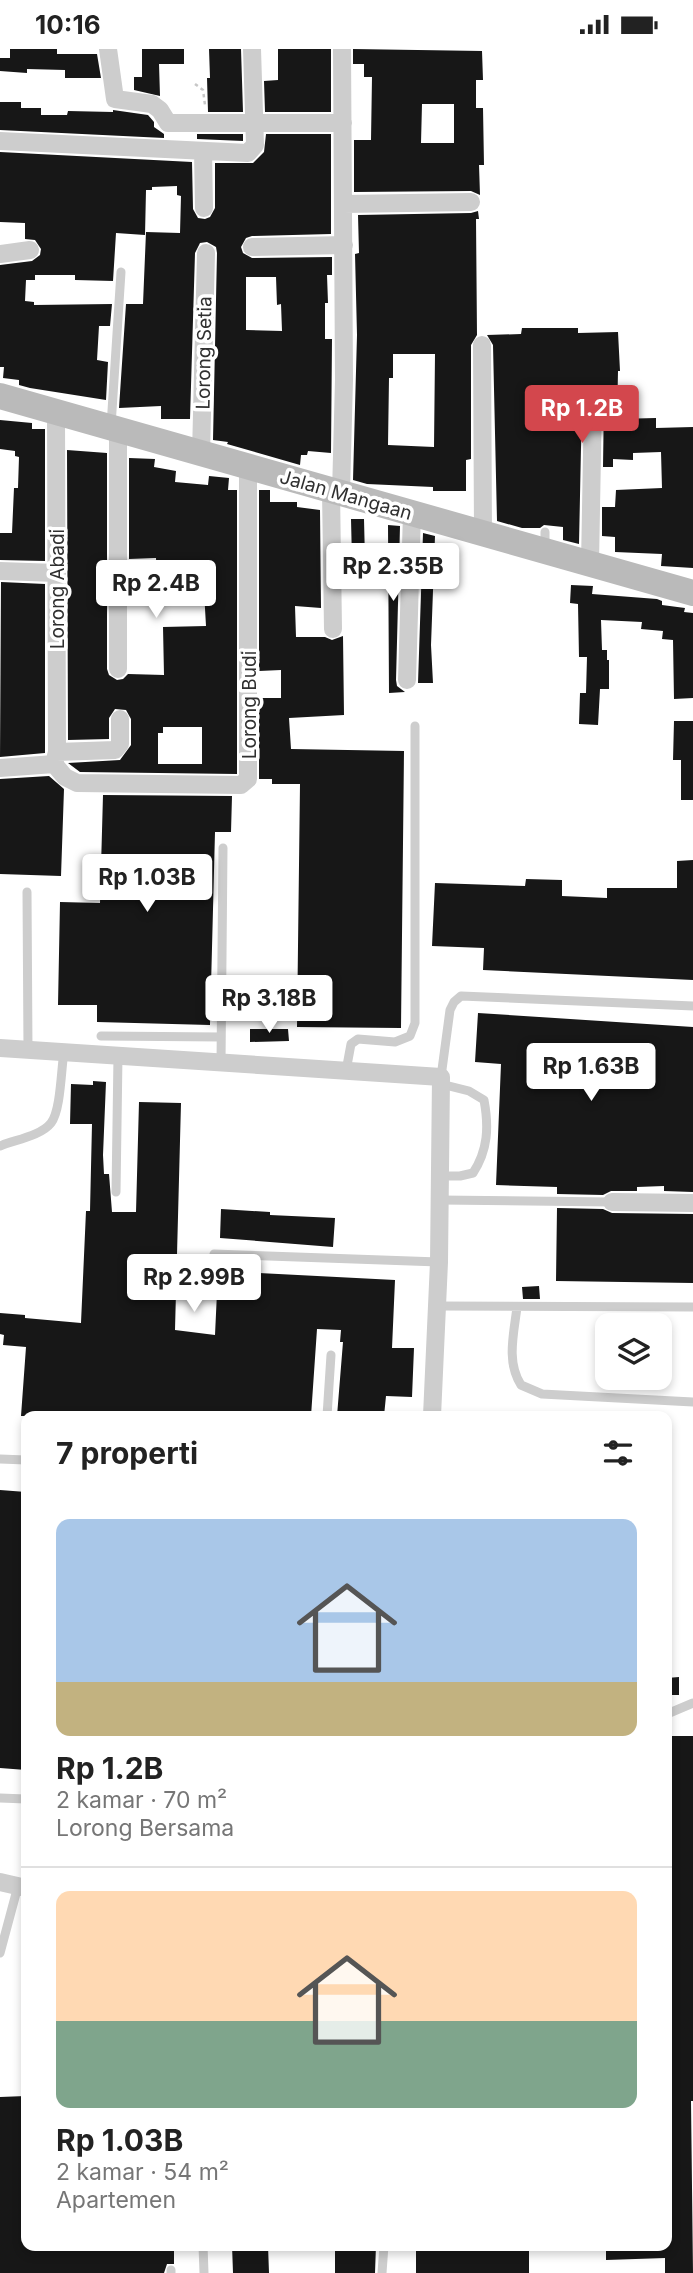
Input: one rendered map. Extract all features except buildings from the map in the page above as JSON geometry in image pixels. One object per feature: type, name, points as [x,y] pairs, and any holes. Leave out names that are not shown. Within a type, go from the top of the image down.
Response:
[{"type":"street","points":[[108,49],[115,99],[152,104],[198,151],[204,208]]},
{"type":"street","points":[[0,141],[248,153],[255,145],[252,49]]},
{"type":"street","points":[[333,629],[344,245],[342,49]]},
{"type":"street","points":[[168,123],[343,123]]},
{"type":"street","points":[[344,204],[471,202]]},
{"type":"street","points":[[252,247],[344,245]]},
{"type":"street","points":[[0,254],[30,250]]},
{"type":"street","name":"Lorong Setia","points":[[201,454],[206,253]]},
{"type":"street","points":[[482,345],[483,533]]},
{"type":"street","name":"Jalan Mangaan","points":[[0,396],[483,533],[545,541],[590,564],[693,593]]},
{"type":"street","points":[[590,564],[593,399]]},
{"type":"street","name":"Lorong Abadi","points":[[55,412],[56,758]]},
{"type":"street","points":[[114,429],[118,670]]},
{"type":"street","name":"Lorong Budi","points":[[56,758],[65,777],[77,783],[246,783],[249,775],[248,467]]},
{"type":"street","points":[[407,680],[412,513]]},
{"type":"street","points":[[0,571],[57,573]]},
{"type":"street","points":[[0,768],[116,750],[121,744],[120,719]]},
{"type":"street","points":[[0,1048],[346,1071],[441,1081],[439,1262],[432,1411]]},
{"type":"street","points":[[612,1202],[693,1203]]},
{"type":"lane","points":[[114,429],[121,272]]},
{"type":"lane","points":[[346,1071],[351,1044],[358,1039],[395,1042],[410,1035],[415,1023],[415,726]]},
{"type":"lane","points":[[221,1063],[223,848]]},
{"type":"lane","points":[[27,893],[28,1050]]},
{"type":"lane","points":[[440,1176],[473,1173],[485,1148],[488,1124],[484,1100],[469,1091],[441,1081],[450,1010],[461,996],[693,1006]]},
{"type":"lane","points":[[101,1036],[221,1037]]},
{"type":"lane","points":[[0,1146],[37,1132],[51,1123],[56,1108],[64,1052]]},
{"type":"lane","points":[[116,1192],[118,1056]]},
{"type":"lane","points":[[440,1200],[612,1202]]},
{"type":"lane","points":[[214,1254],[439,1262]]},
{"type":"lane","points":[[437,1306],[693,1307]]},
{"type":"lane","points":[[517,1307],[512,1357],[516,1377],[521,1385],[542,1394],[693,1402]]},
{"type":"lane","points":[[327,1411],[331,1355]]},
{"type":"lane","points":[[0,1459],[21,1460]]},
{"type":"lane","points":[[672,1712],[693,1703]]},
{"type":"lane","points":[[0,1798],[21,1799]]},
{"type":"lane","points":[[0,1953],[15,1885]]},
{"type":"lane","points":[[203,2251],[204,2273]]},
{"type":"lane","points":[[382,2273],[384,2251]]},
{"type":"path","points":[[195,84],[203,90],[205,99],[204,113],[196,123]]}]
